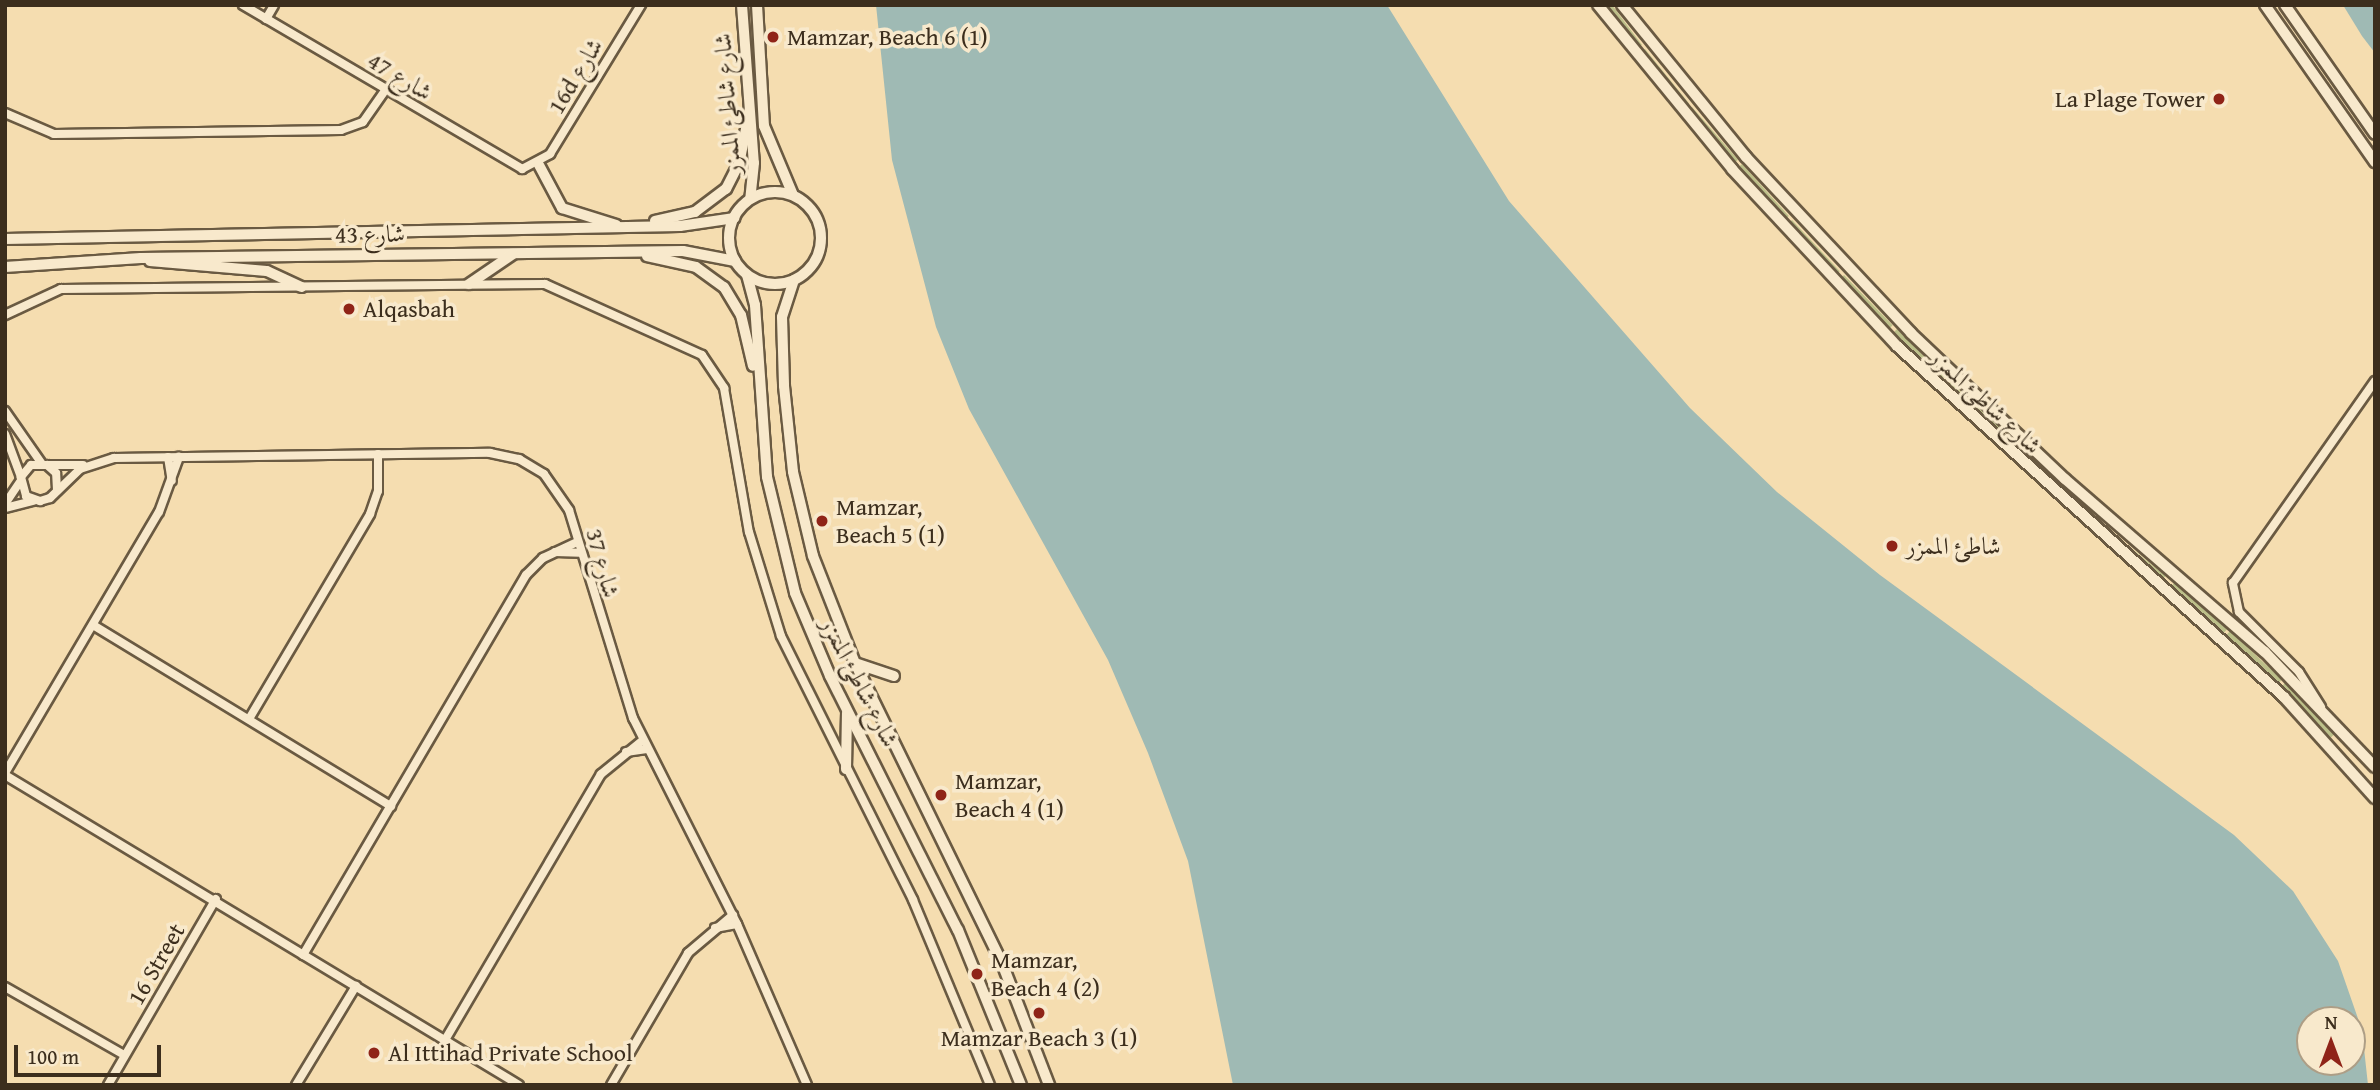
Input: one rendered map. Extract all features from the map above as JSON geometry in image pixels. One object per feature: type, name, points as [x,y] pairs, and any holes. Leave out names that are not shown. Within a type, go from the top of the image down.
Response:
[{"type":"main road","name":"شارع شاطئ الممزر","points":[[742,5],[750,199]]},
{"type":"main road","name":"شارع شاطئ الممزر","points":[[757,5],[764,126],[793,195]]},
{"type":"main road","name":"شارع شاطئ الممزر","points":[[1598,5],[1732,169],[1897,346],[2284,697],[2375,798]]},
{"type":"main road","name":"شارع شاطئ الممزر","points":[[1622,5],[1746,157],[1901,323],[2321,707],[2375,767]]},
{"type":"main road","points":[[2265,5],[2375,162]]},
{"type":"main road","points":[[2285,5],[2375,134]]},
{"type":"main road","points":[[539,165],[562,208],[624,227],[695,212],[719,196],[738,167],[748,115]]},
{"type":"main road","points":[[770,192],[793,195],[810,207],[822,237],[811,267],[794,280],[766,283],[747,275],[735,261],[729,239],[734,218],[750,199],[770,192]]},
{"type":"main road","name":"شارع 43","points":[[5,239],[624,227],[734,218]]},
{"type":"main road","points":[[624,252],[696,268],[723,287],[741,315],[758,388]]},
{"type":"main road","name":"شارع 43","points":[[5,267],[141,258],[624,252],[709,252],[735,261]]},
{"type":"main road","points":[[469,284],[513,254]]},
{"type":"main road","points":[[141,258],[175,267],[267,271],[301,287]]},
{"type":"main road","name":"شارع شاطئ الممزر","points":[[747,275],[755,305],[758,388],[768,486],[786,565],[847,710],[958,930],[1021,1085]]},
{"type":"main road","name":"شارع شاطئ الممزر","points":[[794,280],[783,306],[782,335],[793,472],[816,565],[855,663],[982,919],[1049,1085]]},
{"type":"main road","points":[[855,663],[894,676]]},
{"type":"main road","points":[[846,769],[847,710]]},
{"type":"street","name":"شارع 47","points":[[243,5],[514,167],[539,165]]},
{"type":"street","points":[[266,19],[274,5]]},
{"type":"street","name":"16d شارع","points":[[539,165],[641,5]]},
{"type":"street","points":[[5,113],[54,134],[341,130],[363,122],[385,90]]},
{"type":"street","points":[[5,315],[61,289],[469,284],[562,288],[688,346],[713,366],[724,388],[742,503],[764,588],[803,685],[913,900],[990,1085]]},
{"type":"street","points":[[2321,707],[2299,672],[2239,612],[2233,583],[2375,382]]},
{"type":"street","points":[[5,411],[45,465],[56,473],[57,490]]},
{"type":"street","points":[[5,434],[20,480],[35,501]]},
{"type":"street","name":"شارع 37","points":[[45,465],[168,457],[490,453],[519,459],[559,491],[645,744],[735,920],[807,1085]]},
{"type":"street","points":[[249,719],[370,514],[378,491],[378,454]]},
{"type":"street","points":[[168,457],[173,481]]},
{"type":"street","points":[[179,457],[173,481],[93,625],[5,774],[216,899],[303,955],[519,1085]]},
{"type":"street","points":[[5,506],[35,501],[57,490],[90,464]]},
{"type":"street","points":[[5,506],[20,480],[45,465]]},
{"type":"street","points":[[303,955],[526,575],[555,552],[578,542]]},
{"type":"street","points":[[555,552],[580,553]]},
{"type":"street","points":[[93,625],[391,806]]},
{"type":"street","points":[[445,1040],[601,774],[626,752],[645,744]]},
{"type":"street","name":"16 Street","points":[[108,1085],[216,899]]},
{"type":"street","points":[[611,1085],[688,953],[716,928],[735,920]]},
{"type":"street","points":[[296,1085],[356,986]]},
{"type":"street","points":[[5,987],[124,1055]]},
{"type":"green space","points":[[1604,5],[1612,5],[1642,45],[1637,48]]},
{"type":"green space","points":[[1645,49],[1689,103],[1684,107],[1640,53]]},
{"type":"green space","points":[[1692,107],[1738,160],[1734,163],[1688,110]]},
{"type":"green space","points":[[1742,164],[1789,216],[1784,220],[1738,168]]},
{"type":"green space","points":[[1792,220],[1840,271],[1835,275],[1788,224]]},
{"type":"green space","points":[[1844,275],[1893,325],[1888,330],[1840,279]]},
{"type":"green space","points":[[1897,329],[1945,377],[1941,381],[1893,333]]},
{"type":"green space","points":[[1950,382],[2001,428],[1997,433],[1946,386]]},
{"type":"green space","points":[[2115,535],[2166,576],[2162,580],[2112,539]]},
{"type":"green space","points":[[2174,583],[2228,628],[2223,634],[2170,588]]},
{"type":"green space","points":[[2230,631],[2282,679],[2278,684],[2226,635]]},
{"type":"green space","points":[[2285,683],[2335,733],[2331,737],[2281,687]]},
{"type":"water","points":[[876,5],[1387,5],[1509,201],[1690,408],[1777,492],[1880,575],[2234,835],[2293,891],[2338,961],[2354,1006],[2296,1006],[2296,1076],[2366,1076],[2366,1067],[2368,1085],[1233,1085],[1188,861],[1148,753],[1108,660],[969,409],[936,327],[892,160]]},
{"type":"water","points":[[2343,5],[2375,5],[2375,53],[2362,36]]},
{"type":"place","name":"Mamzar, Beach 6 (1)","points":[[773,37]]},
{"type":"place","name":"La Plage Tower","points":[[2219,99]]},
{"type":"place","name":"Alqasbah","points":[[349,309]]},
{"type":"place","name":"Mamzar, Beach 5 (1)","points":[[822,521]]},
{"type":"place","name":"شاطئ الممزر","points":[[1892,546]]},
{"type":"place","name":"Mamzar, Beach 4 (1)","points":[[941,795]]},
{"type":"place","name":"Mamzar, Beach 4 (2)","points":[[977,974]]},
{"type":"place","name":"Mamzar Beach 3 (1)","points":[[1039,1013]]},
{"type":"place","name":"Al Ittihad Private School","points":[[374,1053]]}]
